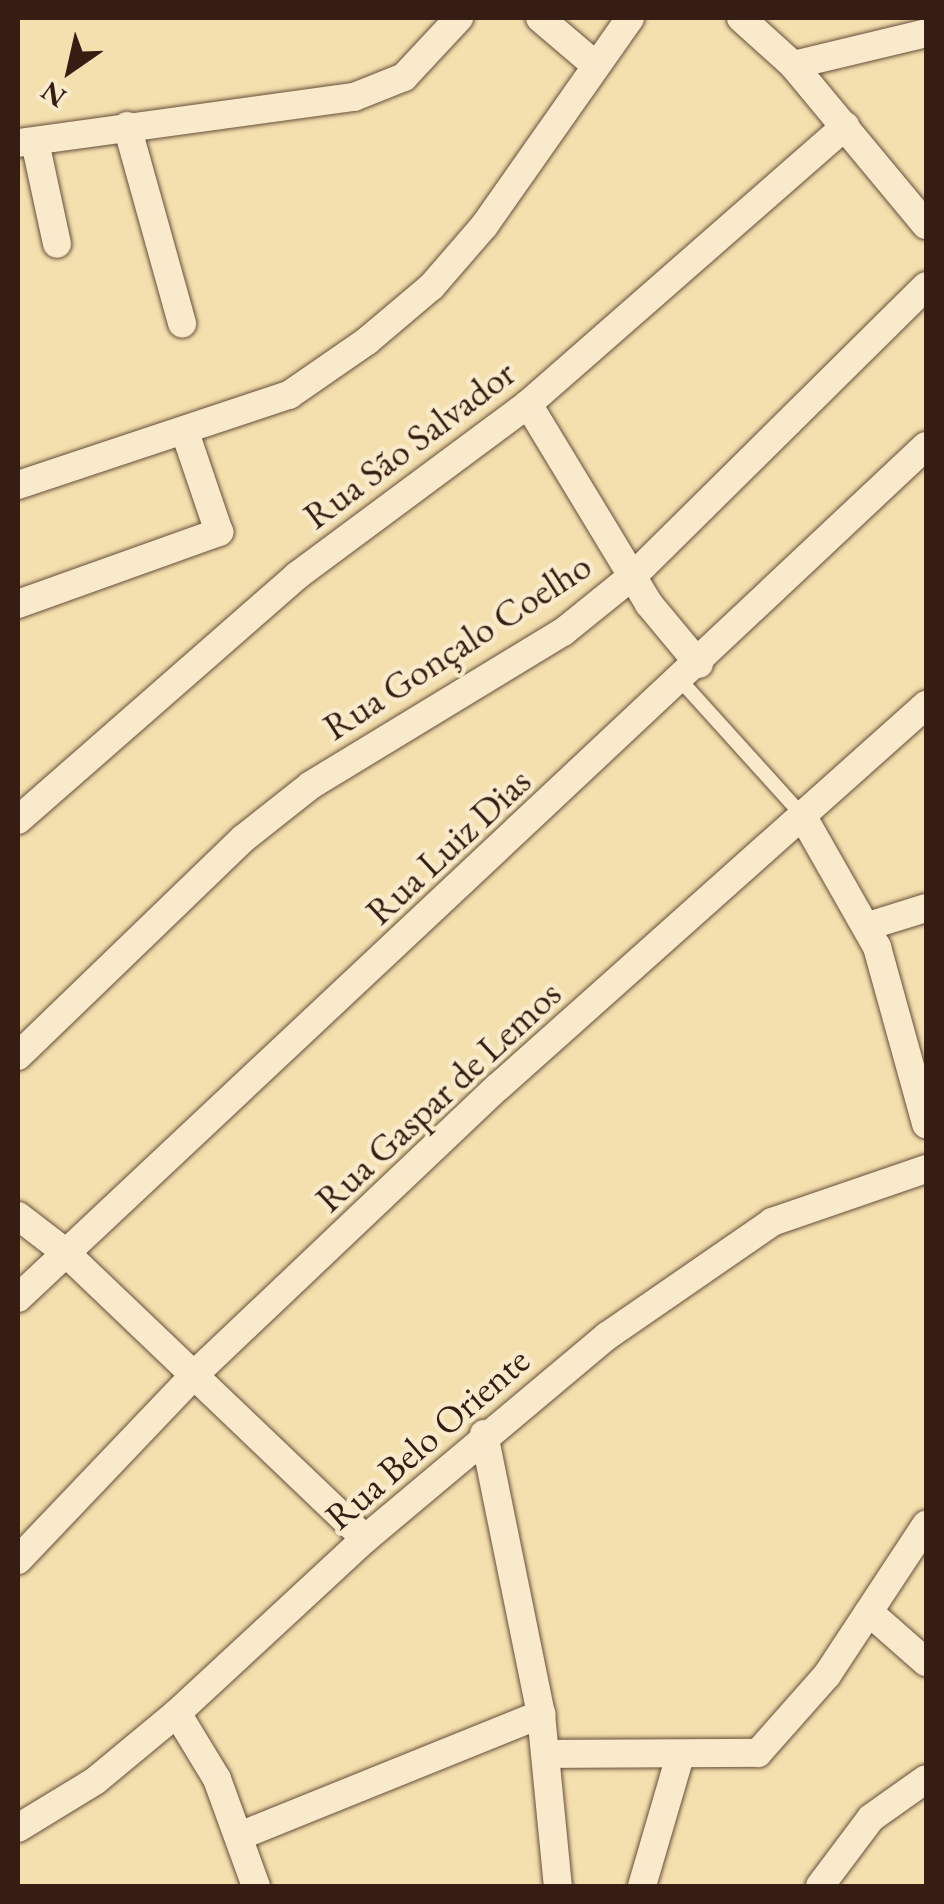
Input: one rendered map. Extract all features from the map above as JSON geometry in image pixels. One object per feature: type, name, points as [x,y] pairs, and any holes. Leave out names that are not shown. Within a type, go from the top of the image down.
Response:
[{"type":"street","points":[[56,244],[26,142],[354,97],[404,76],[458,18]]},
{"type":"street","points":[[540,18],[594,64]]},
{"type":"street","points":[[18,485],[288,395],[432,286],[548,139],[594,64],[630,18]]},
{"type":"street","points":[[741,18],[793,65],[926,224]]},
{"type":"street","points":[[793,65],[926,33]]},
{"type":"street","points":[[127,126],[182,323]]},
{"type":"street","name":"Rua São Salvador","points":[[18,820],[298,575],[528,404],[845,126]]},
{"type":"street","name":"Rua Gonçalo Coelho","points":[[18,1056],[244,838],[311,785],[563,632],[634,574],[926,286]]},
{"type":"street","points":[[528,404],[634,574],[690,673]]},
{"type":"street","points":[[18,604],[218,532],[184,432]]},
{"type":"street","name":"Rua Luiz Dias","points":[[18,1298],[690,673],[926,446]]},
{"type":"street","name":"Rua Gaspar de Lemos","points":[[18,1560],[194,1375],[802,814],[926,705]]},
{"type":"street","points":[[802,814],[868,926],[926,1124]]},
{"type":"street","points":[[868,926],[926,908]]},
{"type":"street","name":"Rua Belo Oriente","points":[[18,1828],[95,1781],[177,1714],[365,1538],[484,1434],[607,1336],[772,1222],[926,1169]]},
{"type":"street","points":[[18,1216],[65,1252],[365,1538]]},
{"type":"street","points":[[484,1434],[541,1714],[558,1886]]},
{"type":"street","points":[[547,1754],[758,1754],[869,1612],[926,1524]]},
{"type":"street","points":[[869,1612],[926,1662]]},
{"type":"street","points":[[177,1714],[242,1835],[256,1886]]},
{"type":"street","points":[[242,1835],[541,1714]]},
{"type":"street","points":[[642,1886],[680,1756]]},
{"type":"street","points":[[830,1881],[872,1818],[926,1779]]},
{"type":"lane","points":[[690,673],[802,814]]}]
